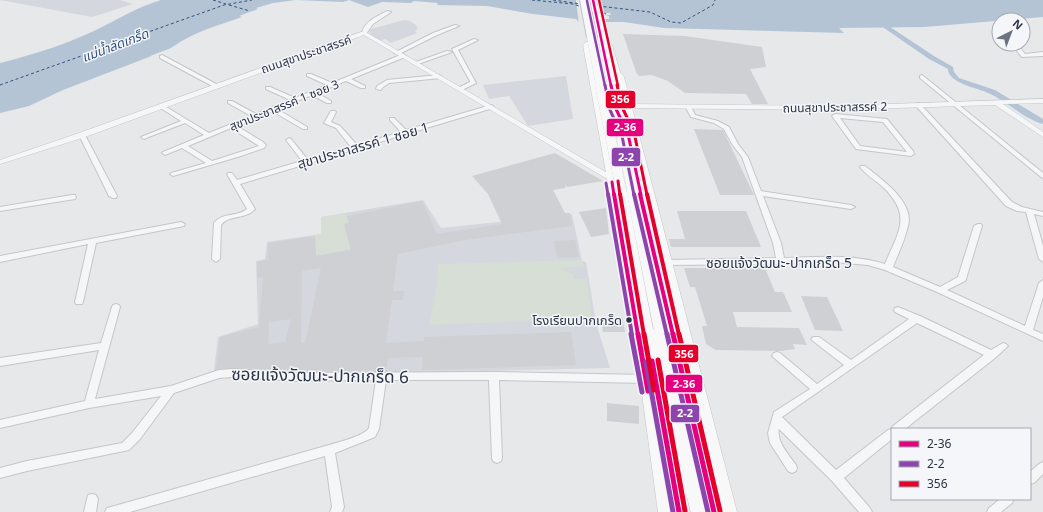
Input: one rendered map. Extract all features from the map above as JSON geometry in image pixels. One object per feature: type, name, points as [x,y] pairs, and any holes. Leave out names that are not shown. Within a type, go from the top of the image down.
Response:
[{"type":"main road","points":[[583,0],[638,282],[679,512]]},
{"type":"main road","points":[[593,0],[628,134],[634,167],[714,512]]},
{"type":"main road","points":[[666,512],[647,379],[620,236],[612,178],[586,45],[594,42],[607,44],[610,46],[616,73],[620,77],[621,107],[687,464],[699,512]]},
{"type":"main road","points":[[592,73],[616,73]]},
{"type":"main road","points":[[621,107],[645,180],[729,512]]},
{"type":"main road","points":[[612,178],[645,180]]},
{"type":"street","points":[[364,33],[366,28],[377,19],[390,12]]},
{"type":"street","points":[[397,52],[435,34],[458,26]]},
{"type":"street","name":"ถนนสุขาประชาสรรค์","points":[[0,162],[364,33],[612,178]]},
{"type":"street","points":[[460,89],[470,85],[473,81],[455,49],[476,40]]},
{"type":"street","points":[[416,63],[449,52]]},
{"type":"street","points":[[1021,52],[1024,56],[1043,54]]},
{"type":"street","name":"สุขาประชาสรรค์ 1 ซอย 3","points":[[165,154],[403,56]]},
{"type":"street","points":[[162,57],[216,86]]},
{"type":"street","points":[[309,75],[332,85]]},
{"type":"street","points":[[379,89],[379,87],[387,82],[439,77]]},
{"type":"street","points":[[922,77],[1043,176]]},
{"type":"street","points":[[346,79],[363,87]]},
{"type":"street","points":[[268,88],[294,100]]},
{"type":"street","points":[[312,93],[329,102]]},
{"type":"street","name":"ถนนสุขาประชาสรรค์ 2","points":[[621,107],[830,108],[1043,101]]},
{"type":"street","points":[[230,102],[255,116]]},
{"type":"street","points":[[997,103],[1043,135]]},
{"type":"street","points":[[918,105],[1009,204],[1014,207],[1043,214]]},
{"type":"street","points":[[161,106],[209,135]]},
{"type":"street","name":"สุขาประชาสรรค์ 1 ซอย 1","points":[[236,183],[491,107]]},
{"type":"street","points":[[689,108],[694,116],[716,122],[728,128],[735,144],[745,157],[777,243],[781,261]]},
{"type":"street","points":[[830,108],[858,148],[911,154],[911,152],[885,120],[836,116]]},
{"type":"street","points":[[272,109],[305,128]]},
{"type":"street","points":[[333,112],[327,123],[338,127],[356,148]]},
{"type":"street","points":[[392,119],[405,133]]},
{"type":"street","points":[[144,137],[185,121]]},
{"type":"street","points":[[173,174],[239,155],[264,145],[232,126]]},
{"type":"street","points":[[82,134],[113,196]]},
{"type":"street","points":[[289,140],[306,162]]},
{"type":"street","points":[[183,146],[211,163]]},
{"type":"street","points":[[863,167],[891,191],[903,208],[906,218],[904,228],[888,268]]},
{"type":"street","points":[[216,259],[217,224],[223,219],[243,215],[251,209],[230,174]]},
{"type":"street","points":[[758,193],[851,207]]},
{"type":"street","points":[[0,209],[72,197]]},
{"type":"street","points":[[1029,211],[1043,259]]},
{"type":"street","points":[[0,259],[181,224]]},
{"type":"street","points":[[940,290],[962,279],[978,226]]},
{"type":"street","points":[[79,302],[93,241]]},
{"type":"street","name":"ซอยแจ้งวัฒนะ-ปากเกร็ด 5","points":[[666,263],[833,259],[869,262],[888,268],[940,290],[1043,338]]},
{"type":"street","points":[[1028,331],[1043,283]]},
{"type":"street","points":[[89,404],[116,307]]},
{"type":"street","points":[[898,310],[992,354]]},
{"type":"street","points":[[792,468],[774,440],[773,433],[778,415],[917,318]]},
{"type":"street","points":[[816,339],[851,365]]},
{"type":"street","points":[[0,362],[106,346]]},
{"type":"street","points":[[898,428],[1003,346]]},
{"type":"street","points":[[776,356],[817,389]]},
{"type":"street","name":"ซอยแจ้งวัฒนะ-ปากเกร็ด 6","points":[[0,424],[89,404],[171,390],[219,374],[231,373],[298,377],[494,376],[647,379]]},
{"type":"street","points":[[111,512],[329,450],[371,434],[374,429],[382,376]]},
{"type":"street","points":[[494,376],[498,458]]},
{"type":"street","points":[[0,474],[27,466],[125,447],[136,436],[171,390]]},
{"type":"street","points":[[777,420],[836,477],[866,512]]},
{"type":"street","points":[[836,477],[891,434]]},
{"type":"street","points":[[329,450],[338,506],[336,512]]},
{"type":"street","points":[[1031,478],[1043,467]]},
{"type":"street","points":[[90,512],[92,499]]},
{"type":"street","points":[[993,512],[1007,500]]},
{"type":"shaded area","points":[[0,0],[120,0],[133,4],[92,17]]},
{"type":"shaded area","points":[[404,20],[410,21],[416,25],[418,29],[415,31],[417,33],[391,43],[385,39],[379,41],[369,33],[371,29]]},
{"type":"shaded area","points":[[566,76],[573,119],[528,126],[509,96],[489,99],[483,85]]},
{"type":"shaded area","name":"โรงเรียนปากเกร็ด","points":[[423,200],[441,228],[572,214],[582,261],[586,262],[596,323],[610,368],[363,374],[265,373],[214,370],[218,337],[258,324],[256,261],[265,259],[267,242],[321,234],[321,217]]},
{"type":"shaded area","points":[[346,213],[357,248],[316,256],[315,235],[321,234],[321,217]]},
{"type":"shaded area","points":[[582,260],[584,266],[560,268],[572,274],[575,279],[587,279],[592,319],[429,325],[437,285],[438,264]]},
{"type":"water","name":"แม่น้ำลัดเกร็ด","points":[[161,0],[296,0],[273,3],[256,8],[258,9],[239,16],[242,17],[198,33],[171,48],[63,90],[29,106],[0,113],[0,63],[71,41],[135,10]]},
{"type":"water","points":[[296,0],[349,0],[343,2]]},
{"type":"water","points":[[349,0],[1043,0],[1043,17],[1031,18],[1031,12],[991,12],[991,21],[925,27],[839,28],[844,33],[664,28],[624,22],[579,22],[576,19],[533,14],[487,6],[437,5],[438,3],[414,1],[411,3],[382,2],[368,7]]},
{"type":"pier","points":[[576,0],[599,0],[602,13],[610,13],[611,15],[605,15],[609,16],[609,19],[604,19],[605,24],[579,24]]},
{"type":"building","points":[[623,34],[685,36],[762,47],[766,67],[750,69],[768,104],[752,104],[746,94],[685,93],[668,81],[652,75],[639,76],[636,72]]},
{"type":"building","points":[[694,129],[723,130],[754,195],[720,195]]},
{"type":"building","points":[[555,153],[603,181],[567,187],[566,185],[565,188],[553,190],[565,213],[570,213],[572,226],[465,240],[398,254],[393,291],[404,291],[403,300],[392,300],[386,343],[424,341],[424,337],[571,332],[576,365],[422,370],[423,357],[388,358],[386,370],[329,371],[231,368],[216,369],[220,337],[259,327],[263,277],[257,278],[257,262],[268,260],[268,243],[315,236],[316,256],[351,250],[344,224],[349,223],[347,216],[422,201],[437,234],[502,224],[488,194],[472,176]],"holes":[[[321,268],[305,343],[301,342],[302,271]],[[291,319],[285,342],[268,344],[269,322]]]},
{"type":"building","points":[[606,208],[609,234],[591,237],[579,212]]},
{"type":"building","points":[[677,211],[746,211],[761,247],[671,247],[669,239],[685,239]]},
{"type":"building","points":[[575,240],[579,257],[557,258],[554,241]]},
{"type":"building","points":[[684,268],[765,268],[775,292],[783,292],[792,312],[733,312],[737,327],[799,328],[807,345],[793,344],[795,349],[781,351],[716,350],[706,344],[702,326],[707,326],[695,287],[690,287]]},
{"type":"building","points":[[801,296],[827,297],[843,331],[815,330]]},
{"type":"building","points":[[601,317],[622,317],[625,332],[603,332]]},
{"type":"building","points":[[607,403],[639,406],[639,424],[607,421]]},
{"type":"waterway","points":[[876,20],[926,53],[931,58],[951,68],[951,72],[957,79],[992,92],[1043,122]]},
{"type":"ferry route","points":[[213,0],[226,4]]},
{"type":"ferry route","points":[[0,85],[224,5],[252,0]]},
{"type":"ferry route","points":[[532,0],[573,4],[582,7]]},
{"type":"ferry route","points":[[553,0],[581,4]]},
{"type":"ferry route","points":[[598,6],[650,12],[671,22],[681,23],[713,5],[715,0]]},
{"type":"ferry route","points":[[229,5],[250,11]]},
{"type":"ferry route","points":[[599,12],[606,14]]},
{"type":"transit line","name":"2-36","points":[[593,0],[616,109],[628,134],[634,167],[714,512]]},
{"type":"transit line","name":"356","points":[[599,0],[622,107],[634,132],[640,166],[720,511]]},
{"type":"transit line","name":"2-2","points":[[587,1],[610,110],[622,136],[628,168],[708,512]]},
{"type":"transit line","name":"356","points":[[618,181],[626,235],[654,390]]},
{"type":"transit line","name":"2-36","points":[[612,182],[620,236],[648,391]]},
{"type":"transit line","name":"2-2","points":[[606,183],[614,237],[642,392]]},
{"type":"transit line","name":"356","points":[[658,360],[685,511]]},
{"type":"transit line","name":"2-36","points":[[652,361],[679,512]]},
{"type":"transit line","name":"2-2","points":[[646,362],[673,512]]},
{"type":"place","name":"โรงเรียนปากเกร็ด","points":[[629,320]]}]
